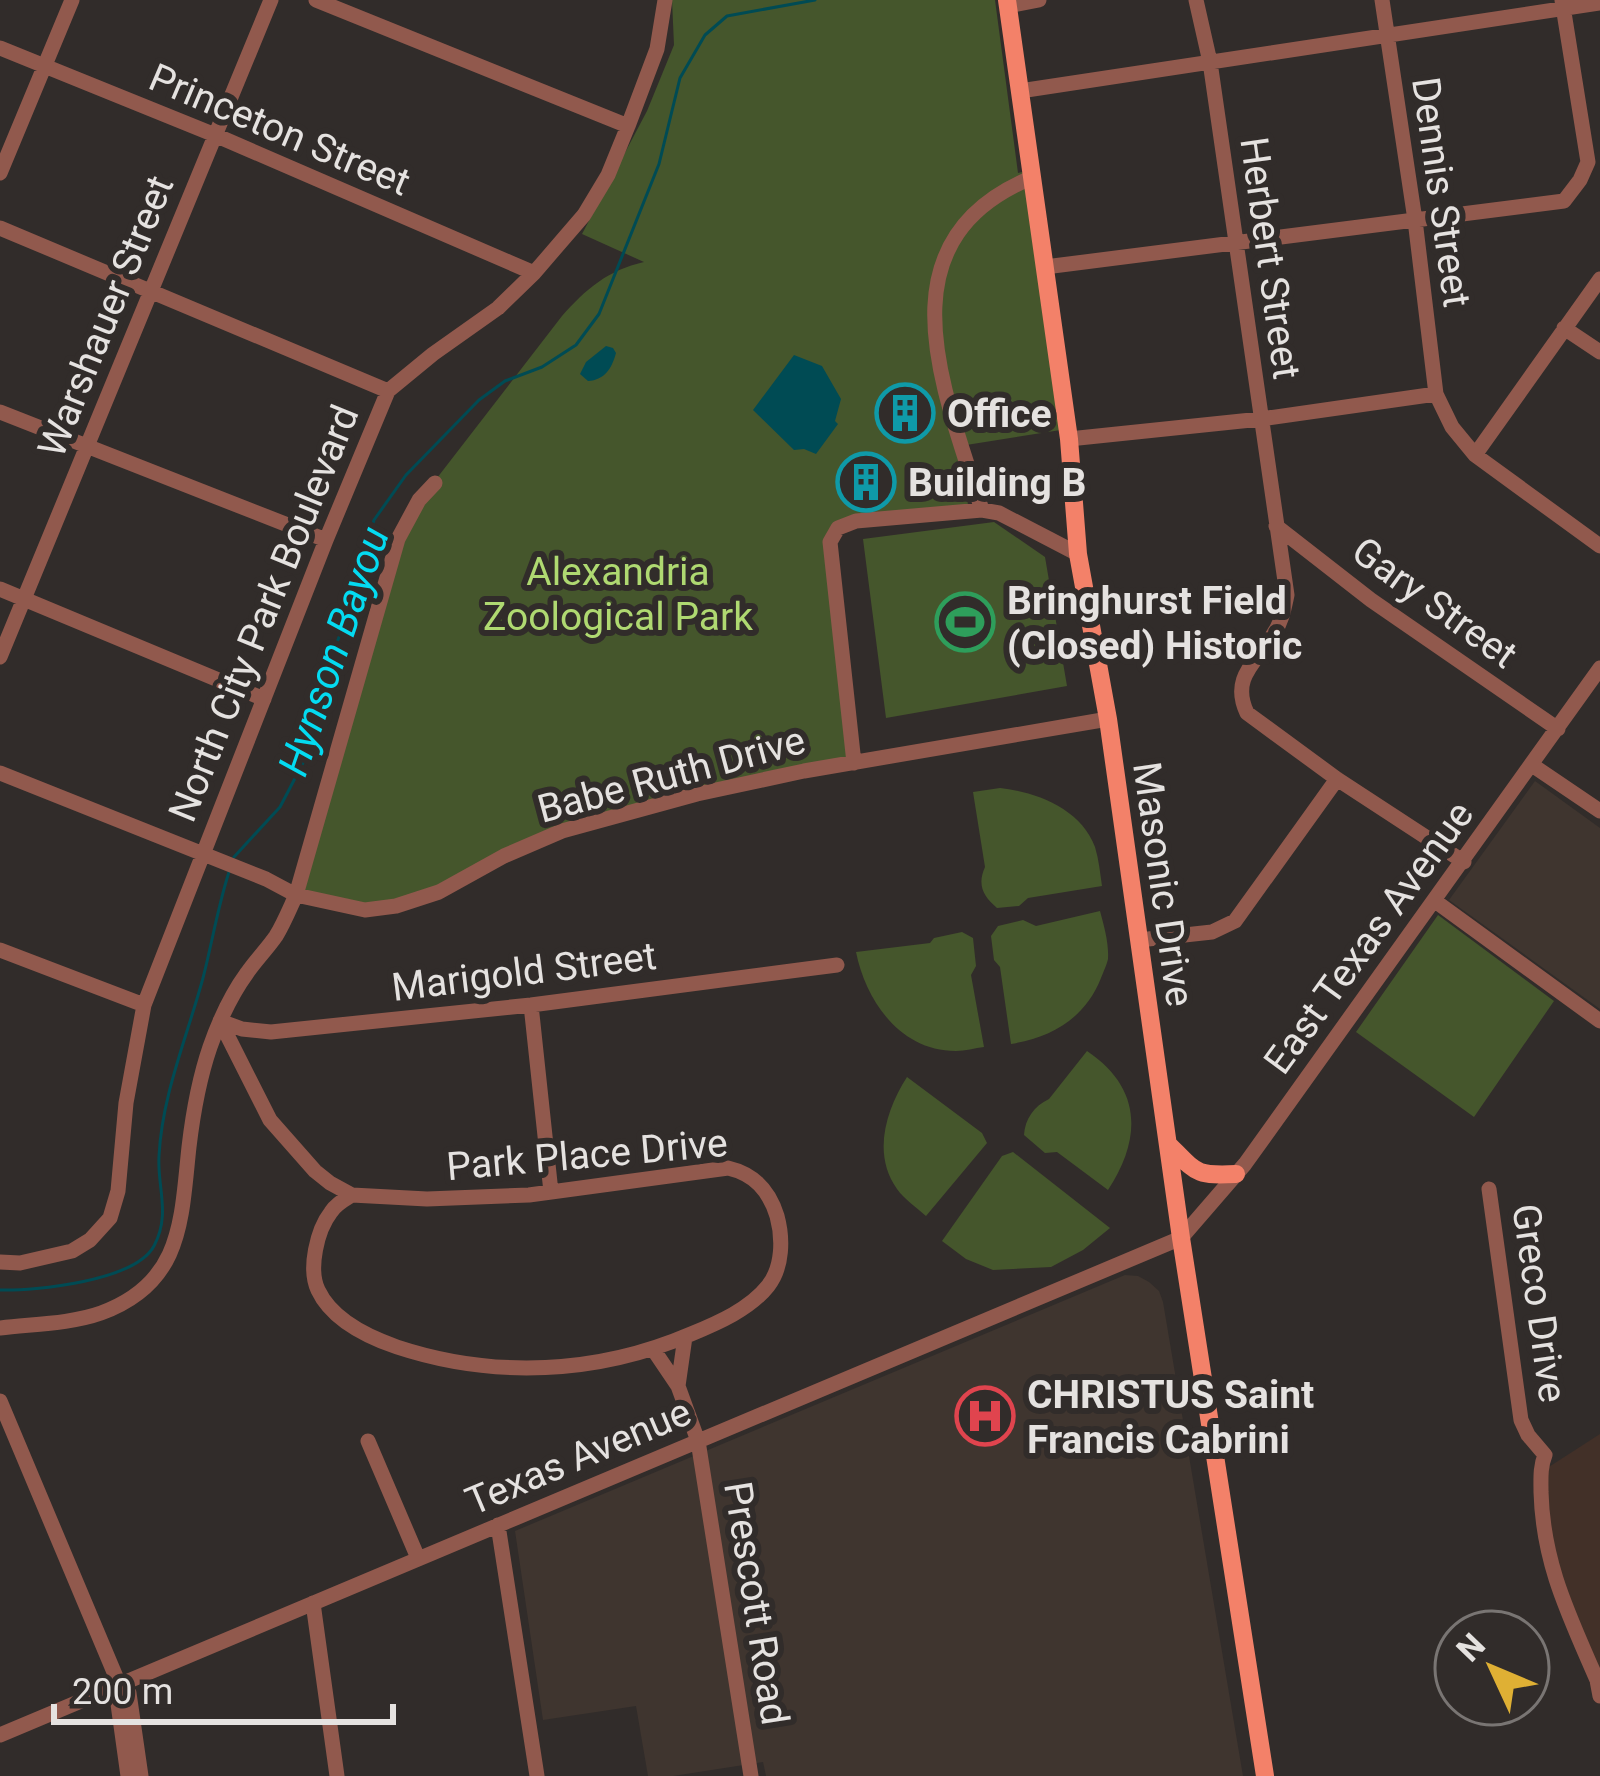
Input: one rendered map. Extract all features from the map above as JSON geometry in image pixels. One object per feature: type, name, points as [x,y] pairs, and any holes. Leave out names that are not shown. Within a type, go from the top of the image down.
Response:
[{"type":"main road","name":"Masonic Drive","points":[[1008,3],[1069,439],[1078,554],[1108,718],[1181,1238],[1264,1776]]},
{"type":"main road","points":[[1168,1144],[1196,1172],[1236,1174]]},
{"type":"street","points":[[0,173],[72,0]]},
{"type":"street","name":"Warshauer Street","points":[[0,657],[271,0]]},
{"type":"street","points":[[316,0],[628,126]]},
{"type":"street","name":"North City Park Boulevard","points":[[0,1262],[34,1261],[72,1251],[110,1218],[118,1191],[126,1103],[144,1005],[209,858],[264,699],[388,391],[498,308],[584,215],[608,175],[628,126],[657,49],[665,0]]},
{"type":"street","points":[[1008,3],[1040,0]]},
{"type":"street","name":"Herbert Street","points":[[1196,0],[1210,62],[1287,595],[1274,633],[1243,676],[1241,701],[1246,713],[1337,779]]},
{"type":"street","name":"Dennis Street","points":[[1382,0],[1436,394]]},
{"type":"street","points":[[1020,91],[1387,37],[1563,4],[1600,3]]},
{"type":"street","points":[[1045,267],[1564,201],[1588,161],[1563,4]]},
{"type":"street","name":"Princeton Street","points":[[0,48],[534,273]]},
{"type":"street","points":[[982,510],[951,417],[933,308],[940,266],[973,212],[995,194],[1031,178]]},
{"type":"street","points":[[0,228],[388,391]]},
{"type":"street","points":[[1474,455],[1600,278]]},
{"type":"street","points":[[1564,328],[1600,352]]},
{"type":"street","points":[[1069,439],[1436,394],[1452,427],[1474,455],[1600,546]]},
{"type":"street","points":[[0,412],[326,540]]},
{"type":"street","points":[[0,1328],[96,1316],[137,1295],[156,1276],[178,1237],[194,1107],[210,1048],[237,988],[280,929],[296,895],[398,539],[419,500],[435,483]]},
{"type":"street","points":[[854,763],[830,542],[838,528],[856,520],[982,510],[999,513],[1078,554]]},
{"type":"street","name":"Gary Street","points":[[1276,526],[1371,600],[1558,729]]},
{"type":"street","points":[[0,589],[264,699]]},
{"type":"street","name":"East Texas Avenue","points":[[1181,1238],[1236,1174],[1600,668]]},
{"type":"street","name":"Babe Ruth Drive","points":[[0,773],[296,895],[365,910],[418,901],[562,831],[697,794],[1108,718]]},
{"type":"street","points":[[1532,765],[1600,811]]},
{"type":"street","points":[[1139,940],[1212,932],[1234,922],[1337,779],[1464,862]]},
{"type":"street","points":[[1435,901],[1600,1022]]},
{"type":"street","points":[[0,950],[144,1005]]},
{"type":"street","name":"Marigold Street","points":[[220,1021],[271,1032],[531,1006],[837,964]]},
{"type":"street","points":[[531,1006],[550,1192]]},
{"type":"street","points":[[220,1021],[270,1120],[315,1171],[352,1195],[332,1209],[326,1220]]},
{"type":"street","name":"Park Place Drive","points":[[326,1220],[318,1240],[316,1287],[346,1322],[378,1340],[458,1362],[527,1369],[606,1362],[713,1325],[769,1285],[781,1248],[776,1210],[759,1181],[728,1168],[466,1199],[352,1195]]},
{"type":"street","points":[[315,1171],[326,1220]]},
{"type":"street","name":"Greco Drive","points":[[1490,1189],[1522,1420],[1545,1455],[1542,1522],[1554,1580],[1600,1696]]},
{"type":"street","name":"Texas Avenue","points":[[0,1735],[1181,1238]]},
{"type":"street","points":[[678,1386],[686,1337]]},
{"type":"street","name":"Prescott Road","points":[[653,1349],[678,1386],[698,1441],[751,1776]]},
{"type":"street","points":[[0,1400],[119,1684],[129,1694],[141,1776]]},
{"type":"street","points":[[368,1441],[418,1558]]},
{"type":"street","points":[[498,1525],[537,1776]]},
{"type":"street","points":[[313,1603],[338,1776]]},
{"type":"street","points":[[119,1684],[128,1776]]},
{"type":"shaded area","points":[[1535,781],[1600,828],[1600,1009],[1449,900]]},
{"type":"shaded area","name":"CHRISTUS Saint Francis Cabrini","points":[[1125,1275],[1149,1282],[1163,1302],[1243,1776],[766,1776],[763,1762],[648,1776],[636,1706],[543,1720],[515,1531]]},
{"type":"shaded area","points":[[1600,1434],[1600,1696],[1554,1580],[1541,1472]]},
{"type":"green space","name":"Alexandria Zoological Park","points":[[672,0],[995,0],[1018,173],[1026,171],[1067,429],[960,446],[968,505],[855,520],[832,534],[853,763],[563,830],[440,890],[365,910],[294,888],[381,595],[420,500],[571,306],[609,275],[644,262],[582,234],[647,111],[674,45]]},
{"type":"green space","name":"Bringhurst Field (Closed) Historic","points":[[994,522],[1045,557],[1067,686],[886,718],[863,539]]},
{"type":"green space","points":[[1000,788],[1043,798],[1079,822],[1095,847],[1102,886],[1028,898],[1019,906],[997,908],[992,904],[982,885],[985,867],[973,792]]},
{"type":"green space","points":[[1100,911],[1108,959],[1086,1004],[1054,1031],[1011,1044],[991,936],[998,926],[1023,920],[1036,926]]},
{"type":"green space","points":[[1438,915],[1554,1001],[1474,1117],[1356,1032]]},
{"type":"green space","points":[[962,932],[973,938],[976,966],[971,975],[984,1047],[936,1049],[902,1033],[889,1020],[868,988],[856,952],[930,943]]},
{"type":"green space","points":[[1087,1051],[1118,1081],[1131,1115],[1127,1152],[1108,1190],[1057,1152],[1045,1153],[1024,1135],[1031,1114]]},
{"type":"green space","points":[[907,1077],[982,1133],[987,1143],[926,1216],[897,1189],[885,1161],[888,1118]]},
{"type":"green space","points":[[1013,1152],[1110,1228],[1051,1267],[993,1270],[966,1259],[942,1241],[1002,1156]]},
{"type":"water","points":[[606,346],[616,353],[612,364],[603,376],[588,381],[580,374],[586,362]]},
{"type":"water","points":[[794,355],[822,366],[841,399],[838,424],[816,454],[794,450],[753,410]]},
{"type":"waterway","name":"Hynson Bayou","points":[[234,857],[280,807],[303,763],[308,717],[341,632],[374,520],[406,475],[479,400],[505,381],[542,367],[576,345],[599,314],[659,164],[680,78],[705,35],[727,16],[815,0]]},
{"type":"waterway","name":"Hynson Bayou","points":[[0,1290],[60,1286],[106,1276],[127,1268],[154,1246],[162,1223],[159,1156],[165,1111],[229,872]]},
{"type":"place","name":"Office","points":[[905,413]]},
{"type":"place","name":"Building B","points":[[866,482]]},
{"type":"place","name":"Bringhurst Field (Closed) Historic","points":[[965,622]]},
{"type":"place","name":"CHRISTUS Saint Francis Cabrini","points":[[985,1416]]}]
